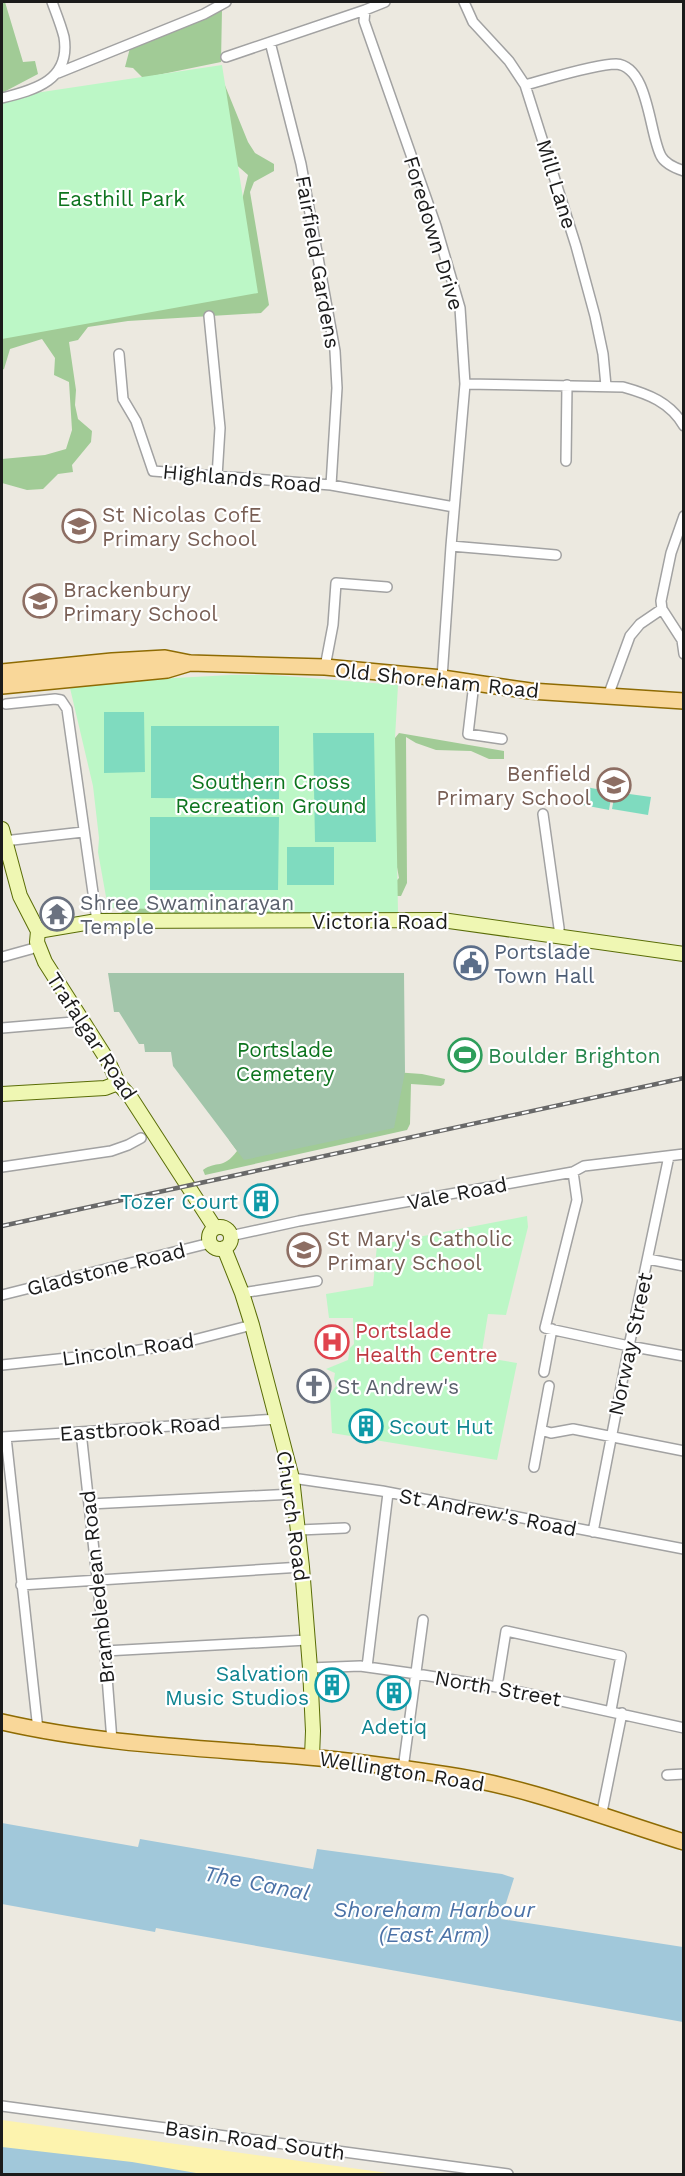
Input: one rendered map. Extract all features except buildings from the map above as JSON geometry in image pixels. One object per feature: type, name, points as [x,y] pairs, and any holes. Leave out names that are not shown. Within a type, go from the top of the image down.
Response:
[{"type":"main road","name":"Old Shoreham Road","points":[[3,683],[112,661],[165,658],[190,663],[325,667],[442,678],[530,691],[684,701]]},
{"type":"main road","name":"Trafalgar Road","points":[[3,835],[20,896],[38,931],[37,942],[45,962],[108,1062],[118,1083],[131,1098],[215,1228]]},
{"type":"main road","name":"Victoria Road","points":[[38,931],[97,921],[442,920],[684,954]]},
{"type":"main road","points":[[2,1094],[105,1088],[118,1083]]},
{"type":"main road","points":[[215,1228],[226,1229],[227,1242],[216,1249],[210,1243],[210,1234],[215,1228]]},
{"type":"main road","name":"Church Road","points":[[227,1242],[278,1419],[292,1478],[310,1668],[312,1757]]},
{"type":"main road","name":"Wellington Road","points":[[2,1722],[112,1741],[312,1757],[450,1775],[545,1798],[684,1842]]},
{"type":"street","points":[[52,2],[64,44],[58,73]]},
{"type":"street","points":[[2,98],[29,91],[58,73],[204,14],[226,2]]},
{"type":"street","points":[[226,57],[385,2]]},
{"type":"street","name":"Mill Lane","points":[[464,2],[473,22],[509,61],[525,85],[576,246],[595,316],[603,354],[606,386]]},
{"type":"street","name":"Foredown Drive","points":[[365,10],[364,21],[460,308],[465,384],[442,678]]},
{"type":"street","name":"Fairfield Gardens","points":[[270,42],[301,164],[335,351],[338,388],[331,485]]},
{"type":"street","points":[[525,85],[616,64],[627,67],[635,75],[644,94],[661,156],[669,165],[684,171]]},
{"type":"street","points":[[208,316],[220,428],[217,477]]},
{"type":"street","name":"Highlands Road","points":[[119,354],[123,399],[136,421],[153,471],[331,485],[454,507]]},
{"type":"street","points":[[465,384],[623,387],[643,392],[659,400],[682,421]]},
{"type":"street","points":[[566,461],[567,385]]},
{"type":"street","points":[[684,516],[671,553],[663,590],[662,609],[682,640],[684,654]]},
{"type":"street","points":[[451,546],[556,555]]},
{"type":"street","points":[[325,667],[333,625],[336,583],[387,586]]},
{"type":"street","points":[[608,696],[630,636],[640,624],[662,609]]},
{"type":"street","points":[[474,683],[468,734],[502,739]]},
{"type":"street","points":[[6,704],[55,699],[61,700],[67,709],[97,921]]},
{"type":"street","points":[[556,817],[544,817],[559,937]]},
{"type":"street","points":[[3,835],[84,832]]},
{"type":"street","points":[[2,957],[31,949]]},
{"type":"street","points":[[2,1028],[73,1022]]},
{"type":"street","points":[[2,1167],[111,1151],[141,1138]]},
{"type":"street","name":"Vale Road","points":[[227,1242],[299,1221],[573,1172],[584,1166],[684,1154]]},
{"type":"street","name":"Norway Street","points":[[593,1532],[669,1156]]},
{"type":"street","points":[[544,1372],[548,1329],[577,1200],[573,1172]]},
{"type":"street","name":"Gladstone Road","points":[[2,1295],[210,1243]]},
{"type":"street","points":[[648,1259],[684,1266]]},
{"type":"street","points":[[242,1293],[317,1281]]},
{"type":"street","name":"Lincoln Road","points":[[2,1365],[178,1344],[252,1326]]},
{"type":"street","points":[[548,1329],[684,1356]]},
{"type":"street","points":[[534,1467],[549,1386]]},
{"type":"street","name":"Eastbrook Road","points":[[4,1437],[278,1419]]},
{"type":"street","points":[[541,1430],[551,1433],[573,1429],[684,1451]]},
{"type":"street","name":"Brambledean Road","points":[[81,1432],[105,1651],[112,1741]]},
{"type":"street","points":[[4,1437],[38,1730]]},
{"type":"street","name":"St Andrew's Road","points":[[292,1478],[388,1492],[684,1549]]},
{"type":"street","points":[[367,1667],[388,1492]]},
{"type":"street","points":[[89,1504],[294,1494]]},
{"type":"street","points":[[298,1530],[345,1528]]},
{"type":"street","points":[[21,1585],[302,1567]]},
{"type":"street","points":[[403,1769],[423,1620]]},
{"type":"street","points":[[497,1687],[506,1632],[621,1656],[611,1710]]},
{"type":"street","points":[[105,1651],[307,1640]]},
{"type":"street","name":"North Street","points":[[310,1668],[367,1667],[417,1674],[497,1687],[683,1727]]},
{"type":"street","points":[[602,1817],[622,1713]]},
{"type":"street","points":[[667,1775],[684,1774]]},
{"type":"street","name":"Basin Road South","points":[[2,2106],[508,2175]]},
{"type":"green space","points":[[2,2],[5,2],[23,62],[35,61],[38,74],[2,93]]},
{"type":"green space","points":[[222,9],[221,62],[143,78],[133,68],[125,67],[130,48]]},
{"type":"green space","name":"Easthill Park","points":[[222,65],[258,293],[2,339],[2,98]]},
{"type":"green space","points":[[224,83],[248,142],[255,153],[274,164],[274,171],[254,182],[250,192],[269,305],[261,313],[128,321],[88,327],[78,340],[69,342],[78,419],[92,431],[91,442],[72,465],[73,472],[58,474],[43,489],[27,490],[2,483],[2,459],[45,455],[66,449],[72,430],[69,382],[54,375],[55,358],[42,339],[10,349],[2,370],[2,326],[242,200],[248,175],[232,161]]},
{"type":"green space","name":"Southern Cross Recreation Ground","points":[[272,675],[398,685],[395,738],[398,914],[108,908],[98,852],[99,838],[93,786],[70,688],[137,680]]},
{"type":"green space","points":[[104,712],[144,712],[145,772],[104,773]]},
{"type":"green space","points":[[151,726],[279,726],[279,799],[151,798]]},
{"type":"green space","points":[[313,733],[374,733],[376,842],[315,842]]},
{"type":"green space","points":[[399,733],[504,751],[504,759],[489,759],[471,751],[436,750],[406,737],[407,883],[401,896],[393,896],[394,883],[399,878],[394,851],[395,738]]},
{"type":"green space","points":[[586,787],[612,792],[609,810],[583,805]]},
{"type":"green space","points":[[615,792],[651,797],[648,815],[612,809]]},
{"type":"green space","points":[[150,817],[279,817],[278,890],[150,890]]},
{"type":"green space","points":[[287,847],[334,847],[334,885],[287,885]]},
{"type":"green space","points":[[124,905],[396,914],[121,914]]},
{"type":"green space","name":"Portslade Cemetery","points":[[108,973],[404,973],[405,1072],[394,1128],[244,1160],[173,1066],[171,1052],[145,1052],[144,1044],[139,1044],[119,1012],[114,1012]]},
{"type":"green space","points":[[394,1072],[422,1074],[445,1079],[441,1086],[411,1084],[410,1124],[407,1130],[205,1175],[203,1170],[228,1161],[237,1151],[229,1140]]},
{"type":"green space","points":[[527,1216],[528,1227],[506,1315],[488,1314],[481,1357],[517,1363],[497,1460],[332,1433],[330,1394],[336,1386],[335,1373],[326,1369],[348,1360],[350,1348],[354,1344],[353,1318],[329,1318],[326,1294],[373,1286],[377,1245]]},
{"type":"sand","points":[[2,2120],[395,2174],[2,2174]]},
{"type":"water","name":"Shoreham Harbour (East Arm)","points":[[2,1823],[138,1847],[140,1839],[313,1869],[317,1849],[502,1874],[514,1878],[501,1919],[683,1947],[683,2022],[156,1928],[155,1932],[2,1904]]},
{"type":"water","points":[[2,2147],[132,2162],[202,2174],[2,2174]]},
{"type":"railway","points":[[2,1226],[684,1078]]},
{"type":"place","name":"St Nicolas CofE Primary School","points":[[79,526]]},
{"type":"place","name":"Brackenbury Primary School","points":[[40,601]]},
{"type":"place","name":"Benfield Primary School","points":[[614,785]]},
{"type":"place","name":"Shree Swaminarayan Temple","points":[[57,914]]},
{"type":"place","name":"Portslade Town Hall","points":[[471,963]]},
{"type":"place","name":"Boulder Brighton","points":[[465,1055]]},
{"type":"place","name":"Tozer Court","points":[[261,1201]]},
{"type":"place","name":"St Mary's Catholic Primary School","points":[[304,1250]]},
{"type":"place","name":"Portslade Health Centre","points":[[332,1342]]},
{"type":"place","name":"St Andrew's","points":[[314,1386]]},
{"type":"place","name":"Scout Hut","points":[[366,1426]]},
{"type":"place","name":"Salvation Music Studios","points":[[332,1685]]},
{"type":"place","name":"Adetiq","points":[[394,1693]]},
{"type":"water label","name":"The Canal","points":[[257,1883]]}]
